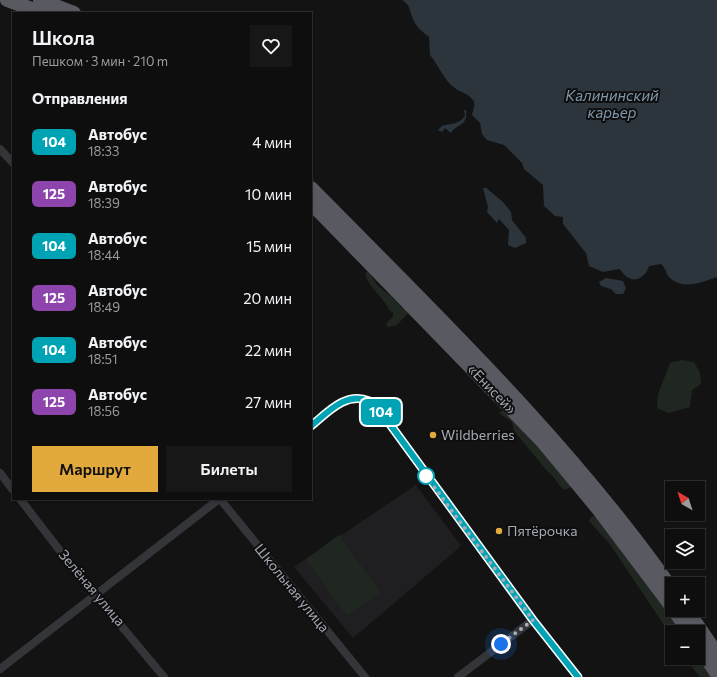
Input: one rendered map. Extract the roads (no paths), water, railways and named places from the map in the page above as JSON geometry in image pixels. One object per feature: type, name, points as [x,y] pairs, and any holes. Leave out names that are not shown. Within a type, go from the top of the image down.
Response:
[{"type":"highway","points":[[7,0],[40,12]]},
{"type":"highway","points":[[40,0],[71,12]]},
{"type":"highway","name":"«Енисей»","points":[[312,189],[478,359],[557,443],[608,503],[665,580]]},
{"type":"highway","name":"«Енисей»","points":[[312,204],[542,441],[599,510],[665,598]]},
{"type":"highway","points":[[692,617],[717,654]]},
{"type":"highway","points":[[705,656],[717,674]]},
{"type":"street","points":[[0,149],[12,162]]},
{"type":"street","points":[[312,425],[339,403],[353,398],[369,402],[381,412],[533,620],[578,677]]},
{"type":"street","points":[[0,473],[12,489]]},
{"type":"street","name":"Зелёная улица","points":[[21,500],[96,595],[164,677]]},
{"type":"street","points":[[0,670],[218,500]]},
{"type":"street","name":"Школьная улица","points":[[220,500],[365,677]]},
{"type":"street","points":[[458,677],[533,620]]},
{"type":"water","name":"Калининский карьер","points":[[402,0],[717,0],[717,277],[699,283],[680,284],[669,277],[661,264],[649,266],[644,275],[639,279],[632,279],[628,277],[619,269],[603,272],[589,266],[586,253],[563,224],[563,217],[555,216],[544,206],[543,185],[524,169],[522,163],[504,145],[487,140],[482,134],[480,123],[472,115],[474,105],[473,100],[451,85],[444,77],[430,55],[429,37],[417,26],[412,18],[409,7]]},
{"type":"water","points":[[464,110],[466,110],[466,115],[464,122],[451,133],[445,128],[442,132],[438,130],[442,126],[460,121],[465,116]]},
{"type":"water","points":[[483,188],[486,188],[502,201],[511,212],[512,220],[526,238],[526,243],[515,248],[508,245],[509,230],[499,219],[497,223],[487,212],[488,207]]},
{"type":"water","points":[[606,278],[623,281],[626,288],[623,294],[616,294],[611,289],[601,286],[599,282]]},
{"type":"place","name":"Wildberries","points":[[433,435]]},
{"type":"place","name":"Пятёрочка","points":[[499,531]]}]
